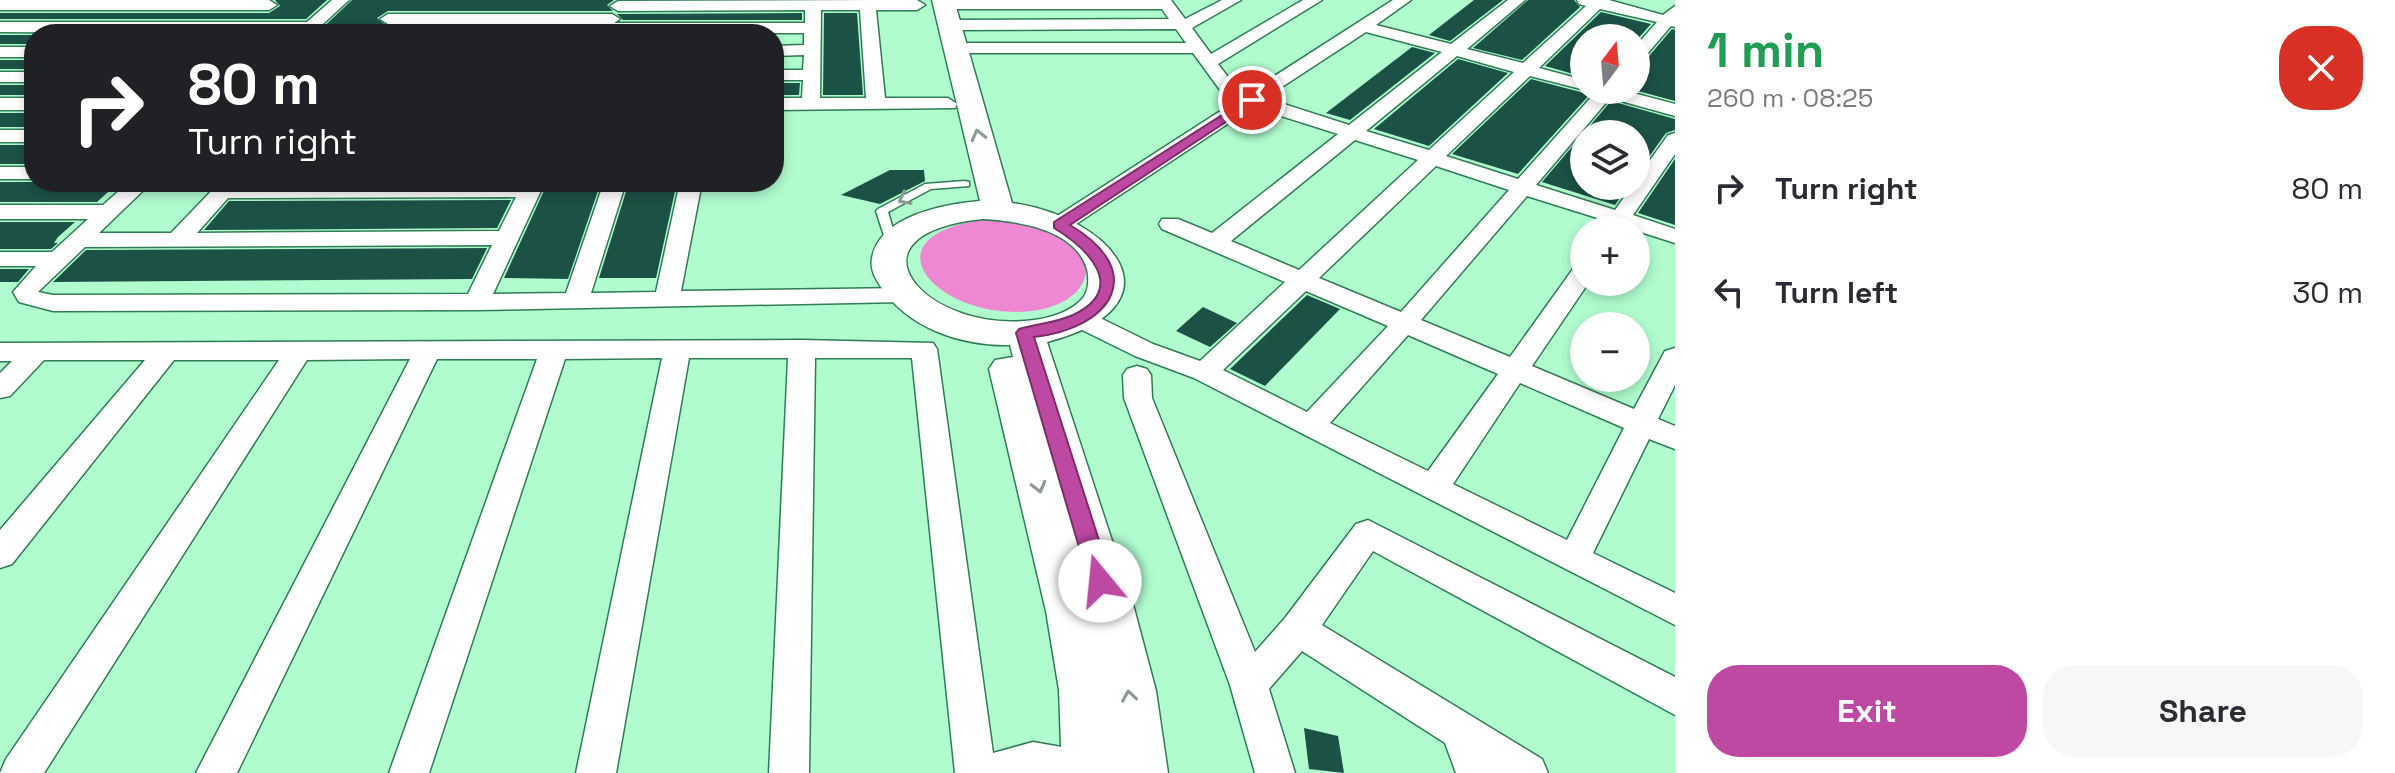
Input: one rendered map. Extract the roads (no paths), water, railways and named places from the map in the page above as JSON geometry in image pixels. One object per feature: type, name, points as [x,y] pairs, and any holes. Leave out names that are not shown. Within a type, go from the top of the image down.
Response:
[{"type":"street","points":[[314,24],[341,0]]},
{"type":"street","points":[[383,24],[406,0]]},
{"type":"street","points":[[939,14],[1189,24],[1233,0]]},
{"type":"street","points":[[388,19],[613,17],[814,3],[867,3],[1204,55],[1314,0]]},
{"type":"street","points":[[1214,243],[1517,0]]},
{"type":"street","points":[[1059,225],[1252,100],[1396,1]]},
{"type":"street","points":[[1204,372],[1527,70],[1593,1],[1672,18]]},
{"type":"street","points":[[0,5],[272,2]]},
{"type":"street","points":[[245,24],[272,2]]},
{"type":"street","points":[[939,14],[1164,2],[1232,94],[1523,187],[1596,216]]},
{"type":"street","points":[[811,104],[814,3]]},
{"type":"street","points":[[867,3],[876,104]]},
{"type":"street","points":[[939,14],[948,104],[977,201]]},
{"type":"street","points":[[939,14],[977,201]]},
{"type":"street","points":[[613,17],[740,24]]},
{"type":"street","points":[[1650,41],[1672,18]]},
{"type":"street","points":[[784,26],[813,28]]},
{"type":"street","points":[[1363,26],[1570,81]]},
{"type":"street","points":[[3,29],[24,29]]},
{"type":"street","points":[[784,51],[812,50]]},
{"type":"street","points":[[0,52],[24,52]]},
{"type":"street","points":[[784,75],[811,75]]},
{"type":"street","points":[[0,77],[24,77]]},
{"type":"street","points":[[1650,103],[1675,110]]},
{"type":"street","points":[[0,104],[24,104]]},
{"type":"street","points":[[784,104],[948,104]]},
{"type":"street","points":[[1310,427],[1523,187],[1587,104]]},
{"type":"street","points":[[0,136],[24,136]]},
{"type":"street","points":[[1622,216],[1675,139]]},
{"type":"street","points":[[0,173],[24,173]]},
{"type":"street","points":[[130,192],[30,285],[25,292],[28,297],[53,303],[477,302],[904,295]]},
{"type":"street","points":[[178,239],[222,192]]},
{"type":"street","points":[[477,302],[530,192]]},
{"type":"street","points":[[576,300],[612,192]]},
{"type":"street","points":[[667,299],[689,192]]},
{"type":"street","points":[[977,201],[1059,225],[1094,249],[1106,269],[1106,290],[1086,314],[1045,330],[1009,332],[942,319],[904,295],[891,272],[893,249],[908,230],[977,201]]},
{"type":"street","points":[[0,212],[107,212]]},
{"type":"street","points":[[1170,224],[1675,438]]},
{"type":"street","points":[[1650,231],[1675,236]]},
{"type":"street","points":[[77,240],[508,238]]},
{"type":"street","points":[[0,259],[57,259]]},
{"type":"street","points":[[1433,488],[1570,292]]},
{"type":"street","points":[[1086,314],[1144,350],[1204,372],[1675,610]]},
{"type":"street","points":[[991,773],[1033,762],[1093,773],[1086,690],[1071,611],[1007,360],[1009,332]]},
{"type":"street","points":[[1009,332],[1109,608],[1129,691],[1139,773]]},
{"type":"street","points":[[789,773],[802,349]]},
{"type":"street","points":[[0,352],[924,349],[975,773]]},
{"type":"street","points":[[216,773],[428,350]]},
{"type":"street","points":[[409,773],[554,350]]},
{"type":"street","points":[[596,773],[677,350]]},
{"type":"street","points":[[0,554],[167,351]]},
{"type":"street","points":[[20,773],[299,351]]},
{"type":"street","points":[[0,389],[37,352]]},
{"type":"street","points":[[1574,558],[1675,357]]},
{"type":"street","points":[[1137,375],[1138,398],[1249,685],[1275,773]]},
{"type":"street","points":[[1249,685],[1298,629],[1368,533],[1675,697]]},
{"type":"street","points":[[1298,629],[1528,773]]},
{"type":"street","points":[[1461,731],[1476,773]]}]
